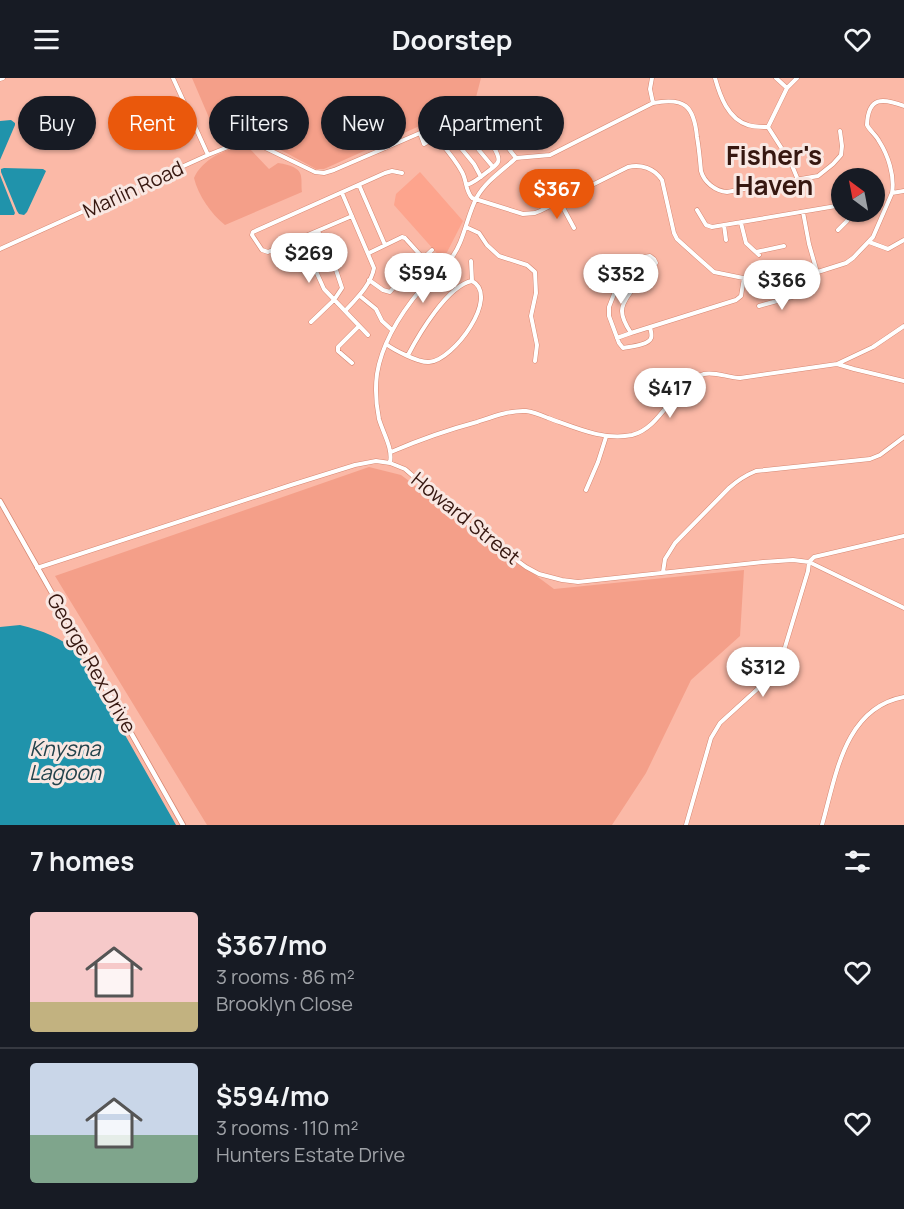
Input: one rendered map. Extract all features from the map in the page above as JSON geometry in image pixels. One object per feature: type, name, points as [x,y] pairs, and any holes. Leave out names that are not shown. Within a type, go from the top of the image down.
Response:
[{"type":"street","points":[[173,78],[208,154]]},
{"type":"street","points":[[652,78],[650,89],[653,102]]},
{"type":"street","points":[[715,78],[719,93],[731,114],[746,125],[768,127]]},
{"type":"street","points":[[776,78],[787,88]]},
{"type":"street","points":[[768,127],[787,88],[797,78]]},
{"type":"street","points":[[446,150],[461,170],[468,193],[476,200],[523,214],[540,211],[621,170],[633,166],[646,167],[660,176],[662,180],[675,236],[703,263],[714,272],[777,285],[850,261],[869,242],[892,193],[893,186],[889,165],[880,141],[867,125],[868,116],[875,102],[880,100],[904,106]]},
{"type":"street","points":[[390,463],[391,452],[380,422],[376,398],[377,373],[386,344],[392,330],[412,301],[450,261],[459,246],[476,200],[484,187],[516,158],[550,155],[653,102],[675,102],[687,107],[696,122],[702,174],[707,182],[717,190],[727,192],[818,176],[841,155],[840,131]]},
{"type":"street","points":[[768,127],[791,163],[798,180]]},
{"type":"street","name":"Marlin Road","points":[[0,249],[208,154],[243,142],[255,143],[307,169],[324,173],[418,134]]},
{"type":"street","points":[[463,150],[481,177]]},
{"type":"street","points":[[479,150],[493,167]]},
{"type":"street","points":[[467,184],[472,183],[493,167],[498,160],[496,150]]},
{"type":"street","name":"Marlin Road","points":[[510,150],[516,158]]},
{"type":"street","points":[[352,216],[268,252],[262,250],[253,236],[253,232],[389,172],[402,173]]},
{"type":"street","points":[[359,185],[385,245]]},
{"type":"street","points":[[892,193],[904,191]]},
{"type":"street","points":[[342,193],[375,271],[360,296],[345,311]]},
{"type":"street","points":[[560,202],[574,228]]},
{"type":"street","points":[[697,210],[709,227],[831,207]]},
{"type":"street","points":[[803,211],[817,272]]},
{"type":"street","points":[[838,230],[846,222]]},
{"type":"street","points":[[741,223],[747,245],[758,254],[784,246]]},
{"type":"street","points":[[724,225],[726,240]]},
{"type":"street","points":[[466,227],[479,233],[487,245],[499,256],[527,265],[535,272],[536,293],[531,316],[537,345],[535,361]]},
{"type":"street","points":[[311,322],[341,290],[341,283],[318,231]]},
{"type":"street","points":[[369,253],[404,237],[423,258]]},
{"type":"street","points":[[301,238],[322,286],[368,335]]},
{"type":"street","points":[[869,242],[888,249],[904,240]]},
{"type":"street","points":[[369,280],[388,292],[393,290],[400,280],[432,250]]},
{"type":"street","points":[[631,333],[622,314],[622,308],[625,300],[656,263],[650,256],[645,256],[614,293],[608,313],[620,346],[623,348],[649,341],[650,328]]},
{"type":"street","points":[[386,344],[394,351],[422,362],[431,362],[440,359],[460,341],[470,328],[481,300],[480,288],[472,280],[471,261]]},
{"type":"street","points":[[617,338],[736,300],[741,296],[744,278]]},
{"type":"street","points":[[408,355],[436,310],[464,283],[472,280]]},
{"type":"street","points":[[777,285],[779,300]]},
{"type":"street","points":[[759,306],[799,295]]},
{"type":"street","points":[[360,296],[376,309],[382,321],[392,330]]},
{"type":"street","points":[[352,363],[338,347],[359,326]]},
{"type":"street","points":[[391,452],[440,432],[517,411],[532,412],[606,436],[632,435],[645,429],[694,379],[704,374],[740,378],[837,364],[873,346],[904,326]]},
{"type":"street","points":[[837,364],[904,381]]},
{"type":"street","points":[[586,490],[606,436]]},
{"type":"street","points":[[663,572],[665,559],[675,543],[739,479],[756,471],[870,459],[880,455],[904,437]]},
{"type":"street","name":"Howard Street","points":[[37,568],[370,462],[390,463],[410,472],[481,534],[520,563],[539,574],[562,580],[578,582],[763,562],[793,560],[808,562],[814,557],[904,536]]},
{"type":"street","name":"George Rex Drive","points":[[0,501],[183,825]]},
{"type":"street","points":[[687,825],[715,730],[779,668],[808,571],[808,562],[904,608]]},
{"type":"street","points":[[822,825],[849,738],[858,724],[867,716],[887,702],[904,697]]},
{"type":"shaded area","points":[[192,78],[481,78],[476,96],[418,96],[418,127],[406,132],[406,96],[321,96],[321,150],[366,150],[324,169],[316,169],[281,150],[309,150],[309,96],[209,96],[209,118]]},
{"type":"shaded area","points":[[228,150],[251,150],[269,169],[278,163],[289,165],[300,173],[302,192],[225,225],[206,204],[194,178],[202,166]]},
{"type":"shaded area","points":[[420,172],[463,221],[443,260],[394,205],[396,194]]},
{"type":"shaded area","points":[[369,467],[401,475],[554,589],[744,570],[740,636],[691,680],[646,773],[612,825],[207,825],[55,576]]},
{"type":"water","points":[[11,120],[15,125],[0,160],[0,121]]},
{"type":"water","points":[[4,168],[46,171],[24,215],[17,211],[1,172]]},
{"type":"water","points":[[0,175],[15,213],[14,215],[0,215]]},
{"type":"water","name":"Knysna Lagoon","points":[[20,625],[51,635],[78,652],[176,825],[0,825],[0,627]]},
{"type":"district","name":"Fisher's Haven","points":[[774,170]]}]
